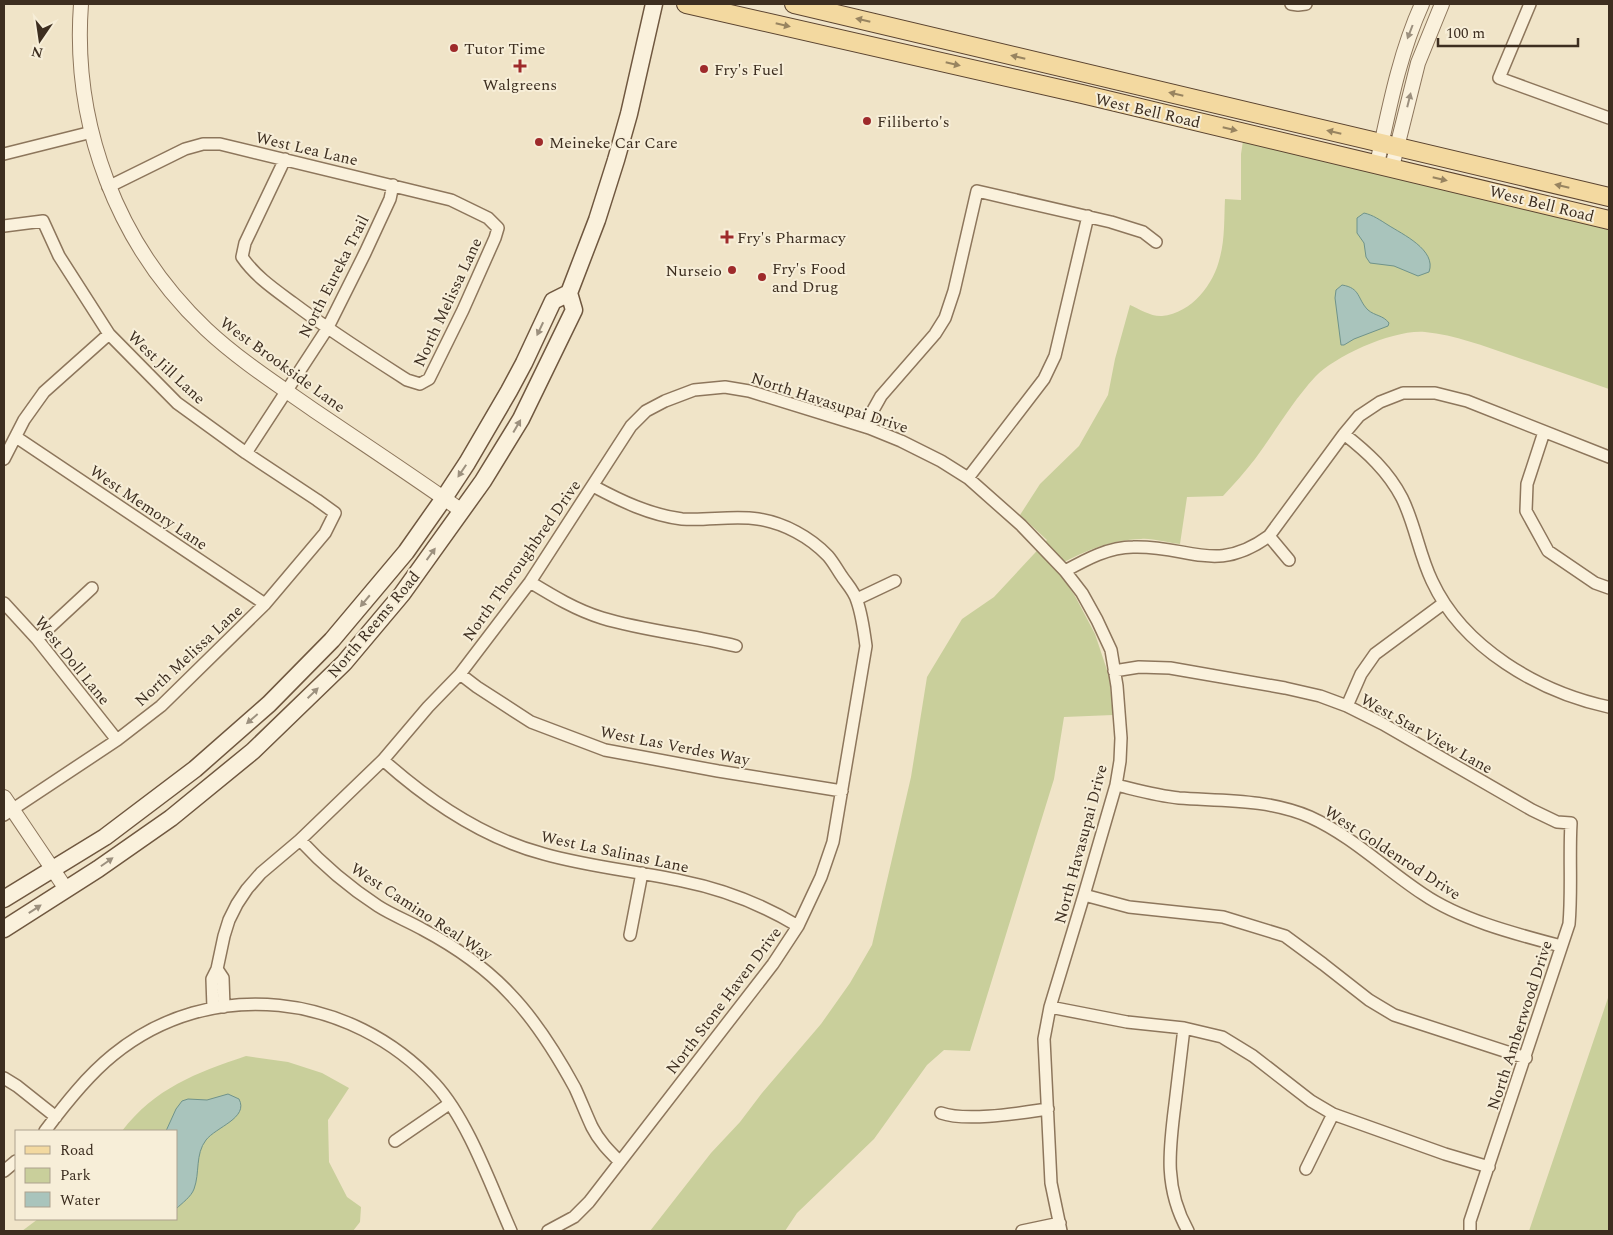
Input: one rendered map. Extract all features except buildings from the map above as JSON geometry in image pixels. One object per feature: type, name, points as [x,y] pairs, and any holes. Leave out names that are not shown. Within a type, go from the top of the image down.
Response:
[{"type":"main road","name":"North Reems Road","points":[[4,929],[171,818],[253,751],[344,663],[402,594],[462,511],[516,427],[574,310],[569,293],[597,220],[616,160],[629,114],[654,4]]},
{"type":"main road","name":"West Bell Road","points":[[686,4],[905,53],[1609,220]]},
{"type":"main road","name":"West Bell Road","points":[[794,4],[1609,197]]},
{"type":"main road","points":[[905,53],[911,31]]},
{"type":"main road","name":"North Reems Road","points":[[4,899],[105,837],[188,774],[269,704],[332,640],[406,552],[444,498],[509,391],[553,301],[569,293]]},
{"type":"street","name":"West Brookside Lane","points":[[81,4],[80,56],[85,100],[92,132],[108,187],[148,260],[176,297],[206,329],[248,363],[462,511]]},
{"type":"street","points":[[1390,145],[1404,48],[1422,4]]},
{"type":"street","points":[[1384,166],[1418,63],[1442,4]]},
{"type":"street","points":[[1530,4],[1499,78],[1609,118]]},
{"type":"street","points":[[4,154],[92,132]]},
{"type":"street","name":"West Lea Lane","points":[[108,187],[185,149],[203,144],[220,144],[451,200],[488,218],[498,228]]},
{"type":"street","points":[[285,159],[245,243],[242,257],[262,280],[327,329]]},
{"type":"street","name":"North Eureka Trail","points":[[246,453],[327,329],[365,253],[390,199],[394,185]]},
{"type":"street","points":[[869,428],[872,412],[881,396],[935,334],[945,318],[954,291],[977,191],[1088,216],[1144,232],[1156,242]]},
{"type":"street","points":[[968,478],[1044,379],[1055,356],[1088,216]]},
{"type":"street","name":"West Jill Lane","points":[[4,226],[43,221],[59,256],[109,334],[177,403],[246,453],[335,513]]},
{"type":"street","name":"North Melissa Lane","points":[[327,329],[407,380],[420,384],[429,379],[463,310],[498,228]]},
{"type":"street","points":[[4,459],[24,420],[44,392],[109,334]]},
{"type":"street","name":"North Havasupai Drive","points":[[694,390],[725,387],[749,392],[869,428],[901,440],[941,461],[968,478],[1021,525],[1066,571],[1082,593],[1111,650],[1120,711],[1120,761],[1116,784],[1050,1007],[1044,1038],[1052,1183],[1060,1227]]},
{"type":"street","name":"North Thoroughbred Drive","points":[[218,1007],[223,978],[217,968],[224,936],[237,904],[247,889],[383,760],[428,707],[460,674],[530,582],[594,486],[631,426],[646,411],[665,401],[694,390]]},
{"type":"street","points":[[1066,571],[1100,554],[1121,548],[1148,547],[1215,557],[1238,554],[1255,547],[1269,536],[1344,434],[1360,416],[1380,402],[1403,393],[1435,392],[1467,401],[1609,457]]},
{"type":"street","points":[[1544,432],[1527,484],[1526,511],[1548,552],[1595,583],[1609,588]]},
{"type":"street","points":[[1344,434],[1384,470],[1395,486],[1403,499],[1426,567],[1444,603],[1471,635],[1518,670],[1568,695],[1609,707]]},
{"type":"street","name":"West Memory Lane","points":[[16,437],[265,604]]},
{"type":"street","name":"North Stone Haven Drive","points":[[548,1231],[574,1217],[588,1202],[773,964],[798,926],[821,877],[830,850],[842,791],[866,646],[863,622],[857,599],[828,556],[787,527],[760,520],[739,518],[692,519],[674,517],[621,502],[594,486]]},
{"type":"street","name":"North Melissa Lane","points":[[8,813],[116,740],[161,706],[265,604],[325,533],[335,513]]},
{"type":"street","points":[[1269,536],[1289,560]]},
{"type":"street","points":[[857,599],[894,581]]},
{"type":"street","points":[[530,582],[560,600],[601,618],[736,646]]},
{"type":"street","points":[[37,639],[92,588]]},
{"type":"street","name":"West Doll Lane","points":[[4,603],[37,639],[116,740]]},
{"type":"street","points":[[1347,706],[1361,674],[1375,654],[1444,603]]},
{"type":"street","name":"West Star View Lane","points":[[1114,671],[1139,668],[1170,668],[1320,696],[1347,706],[1383,724],[1532,810],[1557,822],[1571,823]]},
{"type":"street","name":"West Las Verdes Way","points":[[460,674],[531,722],[605,750],[842,791]]},
{"type":"street","name":"West La Salinas Lane","points":[[383,760],[413,787],[435,803],[462,820],[490,834],[543,854],[576,862],[683,881],[720,891],[776,913],[798,926]]},
{"type":"street","name":"West Goldenrod Drive","points":[[1116,784],[1177,798],[1254,802],[1279,807],[1310,818],[1350,840],[1423,895],[1455,913],[1561,946]]},
{"type":"street","points":[[4,796],[8,813],[66,889]]},
{"type":"street","name":"North Amberwood Drive","points":[[1470,1231],[1470,1221],[1526,1058],[1569,924],[1572,890],[1571,823]]},
{"type":"street","name":"West Camino Real Way","points":[[300,840],[319,861],[348,886],[380,907],[448,943],[480,966],[510,994],[549,1042],[576,1090],[592,1128],[605,1148],[620,1162]]},
{"type":"street","points":[[630,935],[642,873]]},
{"type":"street","points":[[1084,896],[1129,907],[1223,917],[1285,936],[1369,1000],[1394,1015],[1526,1058]]},
{"type":"street","points":[[46,1130],[82,1084],[114,1054],[144,1034],[169,1021],[218,1007],[247,1004],[276,1004],[309,1010],[345,1021],[380,1040],[415,1064],[436,1085],[465,1129],[511,1231]]},
{"type":"street","points":[[1050,1007],[1127,1022],[1184,1028],[1222,1036],[1253,1056],[1311,1101],[1333,1114],[1489,1168]]},
{"type":"street","points":[[1184,1028],[1170,1144],[1169,1176],[1175,1204],[1188,1231]]},
{"type":"street","points":[[4,1078],[56,1116]]},
{"type":"street","points":[[396,1141],[449,1104]]},
{"type":"street","points":[[941,1113],[952,1117],[1048,1109]]},
{"type":"street","points":[[1306,1169],[1333,1114]]},
{"type":"street","points":[[4,1171],[15,1162]]},
{"type":"street","points":[[1022,1231],[1060,1227]]},
{"type":"green space","points":[[1243,141],[1609,228],[1609,389],[1458,338],[1425,332],[1413,332],[1383,339],[1351,352],[1315,377],[1291,407],[1255,459],[1223,496],[1187,497],[1180,544],[1146,539],[1118,541],[1085,552],[1055,567],[1075,596],[1095,634],[1109,676],[1113,715],[1064,717],[1054,779],[970,1051],[944,1050],[927,1065],[874,1139],[797,1213],[785,1231],[650,1231],[711,1153],[740,1122],[762,1093],[821,1024],[850,983],[872,945],[911,777],[927,677],[962,619],[994,597],[1047,540],[1020,515],[1040,484],[1079,446],[1108,395],[1115,359],[1130,305],[1154,315],[1173,314],[1200,296],[1213,277],[1223,243],[1225,199],[1241,200],[1241,154]]},
{"type":"green space","points":[[1609,995],[1609,1231],[1529,1231]]},
{"type":"green space","points":[[246,1056],[288,1062],[322,1073],[349,1088],[328,1120],[329,1162],[347,1197],[361,1207],[360,1222],[353,1231],[22,1231],[37,1220],[178,1220],[178,1130],[123,1130],[148,1104],[163,1093],[210,1069]]},
{"type":"water","points":[[1364,213],[1379,220],[1417,244],[1428,257],[1430,264],[1429,272],[1418,276],[1394,266],[1370,263],[1366,257],[1364,243],[1357,233],[1357,218]]},
{"type":"water","points":[[1342,285],[1356,291],[1368,310],[1387,320],[1388,326],[1341,345],[1335,298],[1336,290]]},
{"type":"water","points":[[228,1094],[239,1099],[241,1106],[236,1117],[206,1140],[200,1151],[193,1192],[178,1207],[178,1130],[166,1130],[176,1109],[182,1101],[188,1099],[207,1100]]},
{"type":"place","name":"Tutor Time","points":[[454,48]]},
{"type":"place","name":"Walgreens","points":[[520,66]]},
{"type":"place","name":"Fry's Fuel","points":[[704,69]]},
{"type":"place","name":"Filiberto's","points":[[867,121]]},
{"type":"place","name":"Meineke Car Care","points":[[539,142]]},
{"type":"place","name":"Fry's Pharmacy","points":[[727,237]]},
{"type":"place","name":"Nurseio","points":[[732,270]]},
{"type":"place","name":"Fry's Food and Drug","points":[[762,277]]}]
